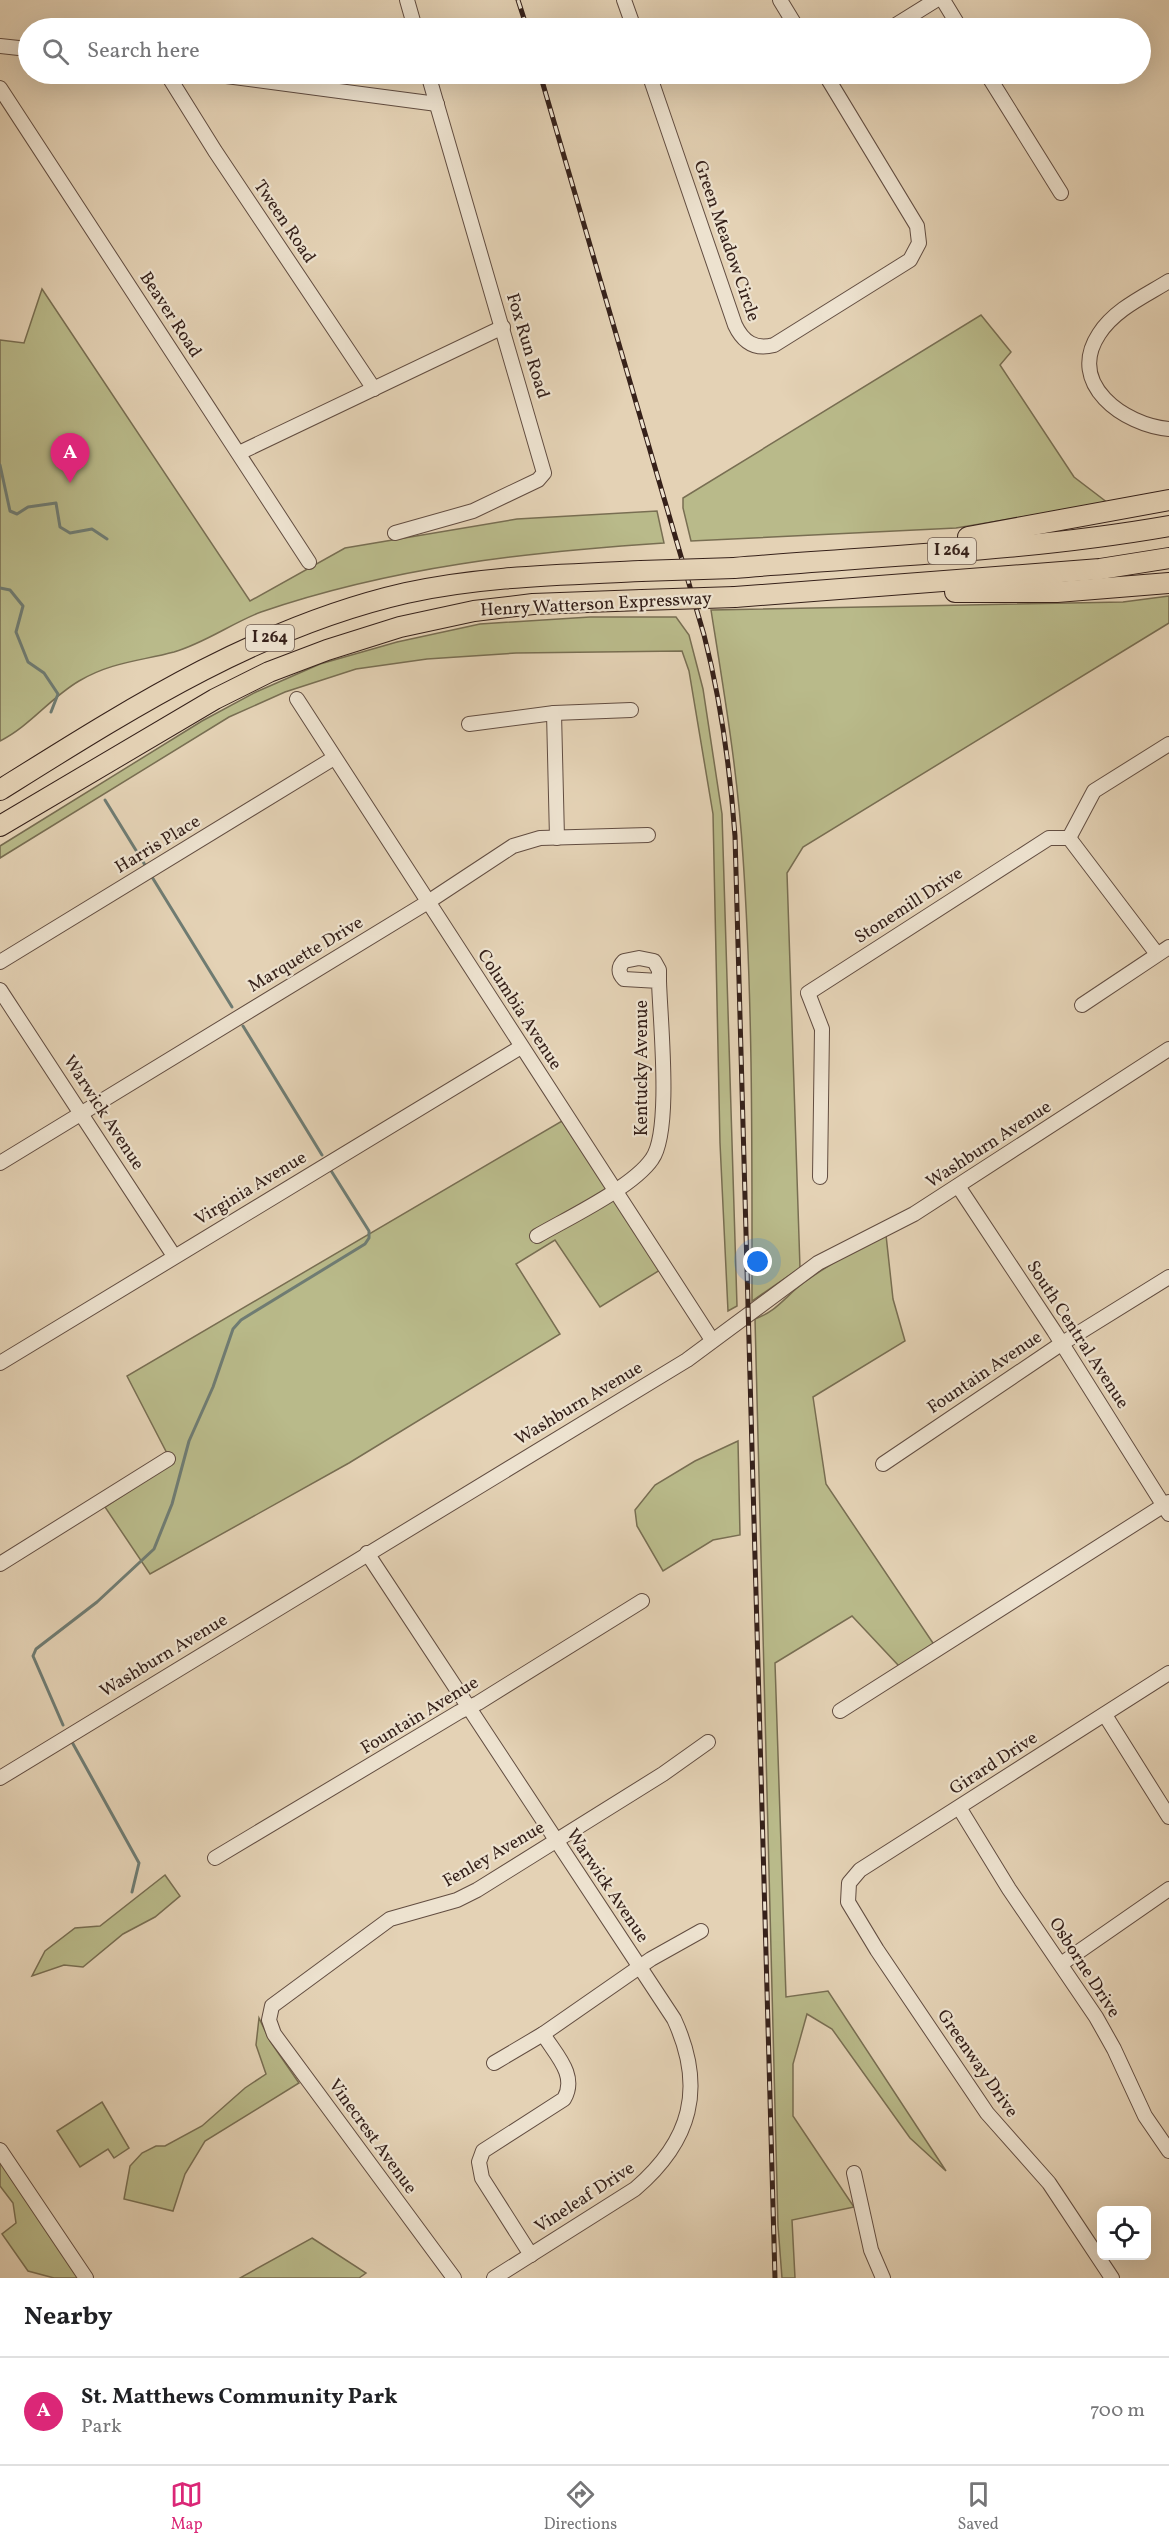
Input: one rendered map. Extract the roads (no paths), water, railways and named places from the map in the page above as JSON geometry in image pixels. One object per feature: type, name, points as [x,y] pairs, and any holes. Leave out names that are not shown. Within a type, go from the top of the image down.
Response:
[{"type":"highway","points":[[807,562],[985,535],[1169,500]]},
{"type":"highway","name":"Henry Watterson Expressway","points":[[0,790],[88,734],[216,662],[292,629],[406,593],[491,580],[734,568],[1123,534],[1169,526]]},
{"type":"highway","name":"Henry Watterson Expressway","points":[[0,826],[190,712],[242,684],[355,640],[400,627],[474,611],[533,604],[811,592],[1100,569],[1169,558]]},
{"type":"highway","points":[[811,592],[1057,592],[1169,583]]},
{"type":"highway","points":[[0,778],[88,734]]},
{"type":"highway","points":[[0,833],[89,774]]},
{"type":"street","points":[[407,0],[412,18]]},
{"type":"street","points":[[624,0],[630,18]]},
{"type":"street","points":[[780,0],[791,18]]},
{"type":"street","points":[[907,18],[936,0]]},
{"type":"street","points":[[943,0],[954,18]]},
{"type":"street","points":[[0,46],[18,48]]},
{"type":"street","name":"Tween Road","points":[[173,84],[215,151],[374,388]]},
{"type":"street","points":[[286,84],[437,104]]},
{"type":"street","name":"Fox Run Road","points":[[395,533],[473,511],[543,476],[544,470],[431,84]]},
{"type":"street","name":"Green Meadow Circle","points":[[652,84],[739,333],[750,344],[762,347],[774,345],[910,260],[919,243],[917,226],[831,84]]},
{"type":"street","points":[[993,84],[1061,193]]},
{"type":"street","name":"Beaver Road","points":[[0,88],[309,562]]},
{"type":"street","points":[[1169,281],[1117,314],[1108,323],[1094,343],[1090,365],[1096,387],[1112,408],[1140,423],[1169,429]]},
{"type":"street","points":[[238,453],[503,327]]},
{"type":"street","name":"Columbia Avenue","points":[[297,699],[712,1340]]},
{"type":"street","points":[[469,724],[554,713],[631,710]]},
{"type":"street","points":[[554,713],[557,838]]},
{"type":"street","points":[[1082,1005],[1163,950],[1069,838],[1094,790],[1169,744]]},
{"type":"street","name":"Harris Place","points":[[0,962],[334,758]]},
{"type":"street","name":"Marquette Drive","points":[[0,1163],[428,902],[513,846],[532,840],[648,835]]},
{"type":"street","name":"Stonemill Drive","points":[[820,1177],[822,1029],[808,993],[1049,838],[1069,838]]},
{"type":"street","name":"Kentucky Avenue","points":[[537,1236],[615,1190],[647,1166],[660,1145],[662,1110],[659,981]]},
{"type":"street","name":"Warwick Avenue","points":[[0,990],[174,1257]]},
{"type":"street","name":"Virginia Avenue","points":[[0,1362],[521,1047]]},
{"type":"street","name":"Washburn Avenue","points":[[0,1778],[687,1360],[818,1263],[914,1214],[1169,1049]]},
{"type":"street","name":"South Central Avenue","points":[[958,1186],[1167,1507]]},
{"type":"street","name":"Fountain Avenue","points":[[883,1464],[1061,1344],[1169,1276]]},
{"type":"street","points":[[0,1564],[168,1459]]},
{"type":"street","points":[[840,1711],[1167,1507]]},
{"type":"street","name":"Warwick Avenue","points":[[367,1553],[640,1968]]},
{"type":"street","name":"Fountain Avenue","points":[[215,1858],[478,1703],[642,1601]]},
{"type":"street","name":"Girard Drive","points":[[847,1891],[853,1876],[860,1870],[960,1809],[1169,1673]]},
{"type":"street","points":[[1105,1714],[1169,1817]]},
{"type":"street","name":"Fenley Avenue","points":[[269,2014],[280,1998],[390,1919],[466,1896],[708,1742]]},
{"type":"street","name":"Osborne Drive","points":[[960,1809],[1009,1889],[1061,1964],[1114,2049],[1145,2116],[1169,2151]]},
{"type":"street","points":[[1061,1964],[1138,1914],[1169,1889]]},
{"type":"street","name":"Greenway Drive","points":[[847,1891],[848,1902],[877,1950],[966,2083],[987,2113],[1049,2183],[1112,2278]]},
{"type":"street","points":[[494,2063],[543,2034],[640,1968],[701,1931]]},
{"type":"street","name":"Vineleaf Drive","points":[[494,2278],[635,2189],[669,2156],[684,2125],[690,2086],[690,2064],[674,2019],[640,1968]]},
{"type":"street","name":"Vinecrest Avenue","points":[[269,2014],[270,2027],[274,2034],[454,2278]]},
{"type":"street","points":[[531,2255],[482,2178],[478,2162],[483,2151],[564,2099],[568,2092],[567,2071],[543,2034]]},
{"type":"street","points":[[0,2150],[86,2278]]},
{"type":"street","points":[[854,2173],[871,2250],[883,2278]]},
{"type":"waterway","points":[[0,465],[10,511],[17,514],[28,507],[56,503],[60,527],[70,533],[92,529],[107,539]]},
{"type":"waterway","points":[[0,588],[10,590],[23,606],[16,632],[28,662],[44,673],[58,694],[51,712]]},
{"type":"waterway","points":[[105,800],[145,865]]},
{"type":"waterway","points":[[152,877],[232,1007]]},
{"type":"waterway","points":[[243,1026],[322,1155]]},
{"type":"waterway","points":[[63,1725],[33,1656],[36,1649],[97,1602],[154,1549],[172,1504],[189,1441],[213,1387],[233,1329],[241,1320],[365,1244],[369,1238],[369,1231],[330,1169]]},
{"type":"waterway","points":[[72,1742],[139,1863],[132,1892]]},
{"type":"railway","points":[[518,0],[524,18]]},
{"type":"railway","points":[[543,84],[704,635],[720,710],[730,785],[735,836],[775,2278]]},
{"type":"place","name":"St. Matthews Community Park","points":[[70,483]]}]
